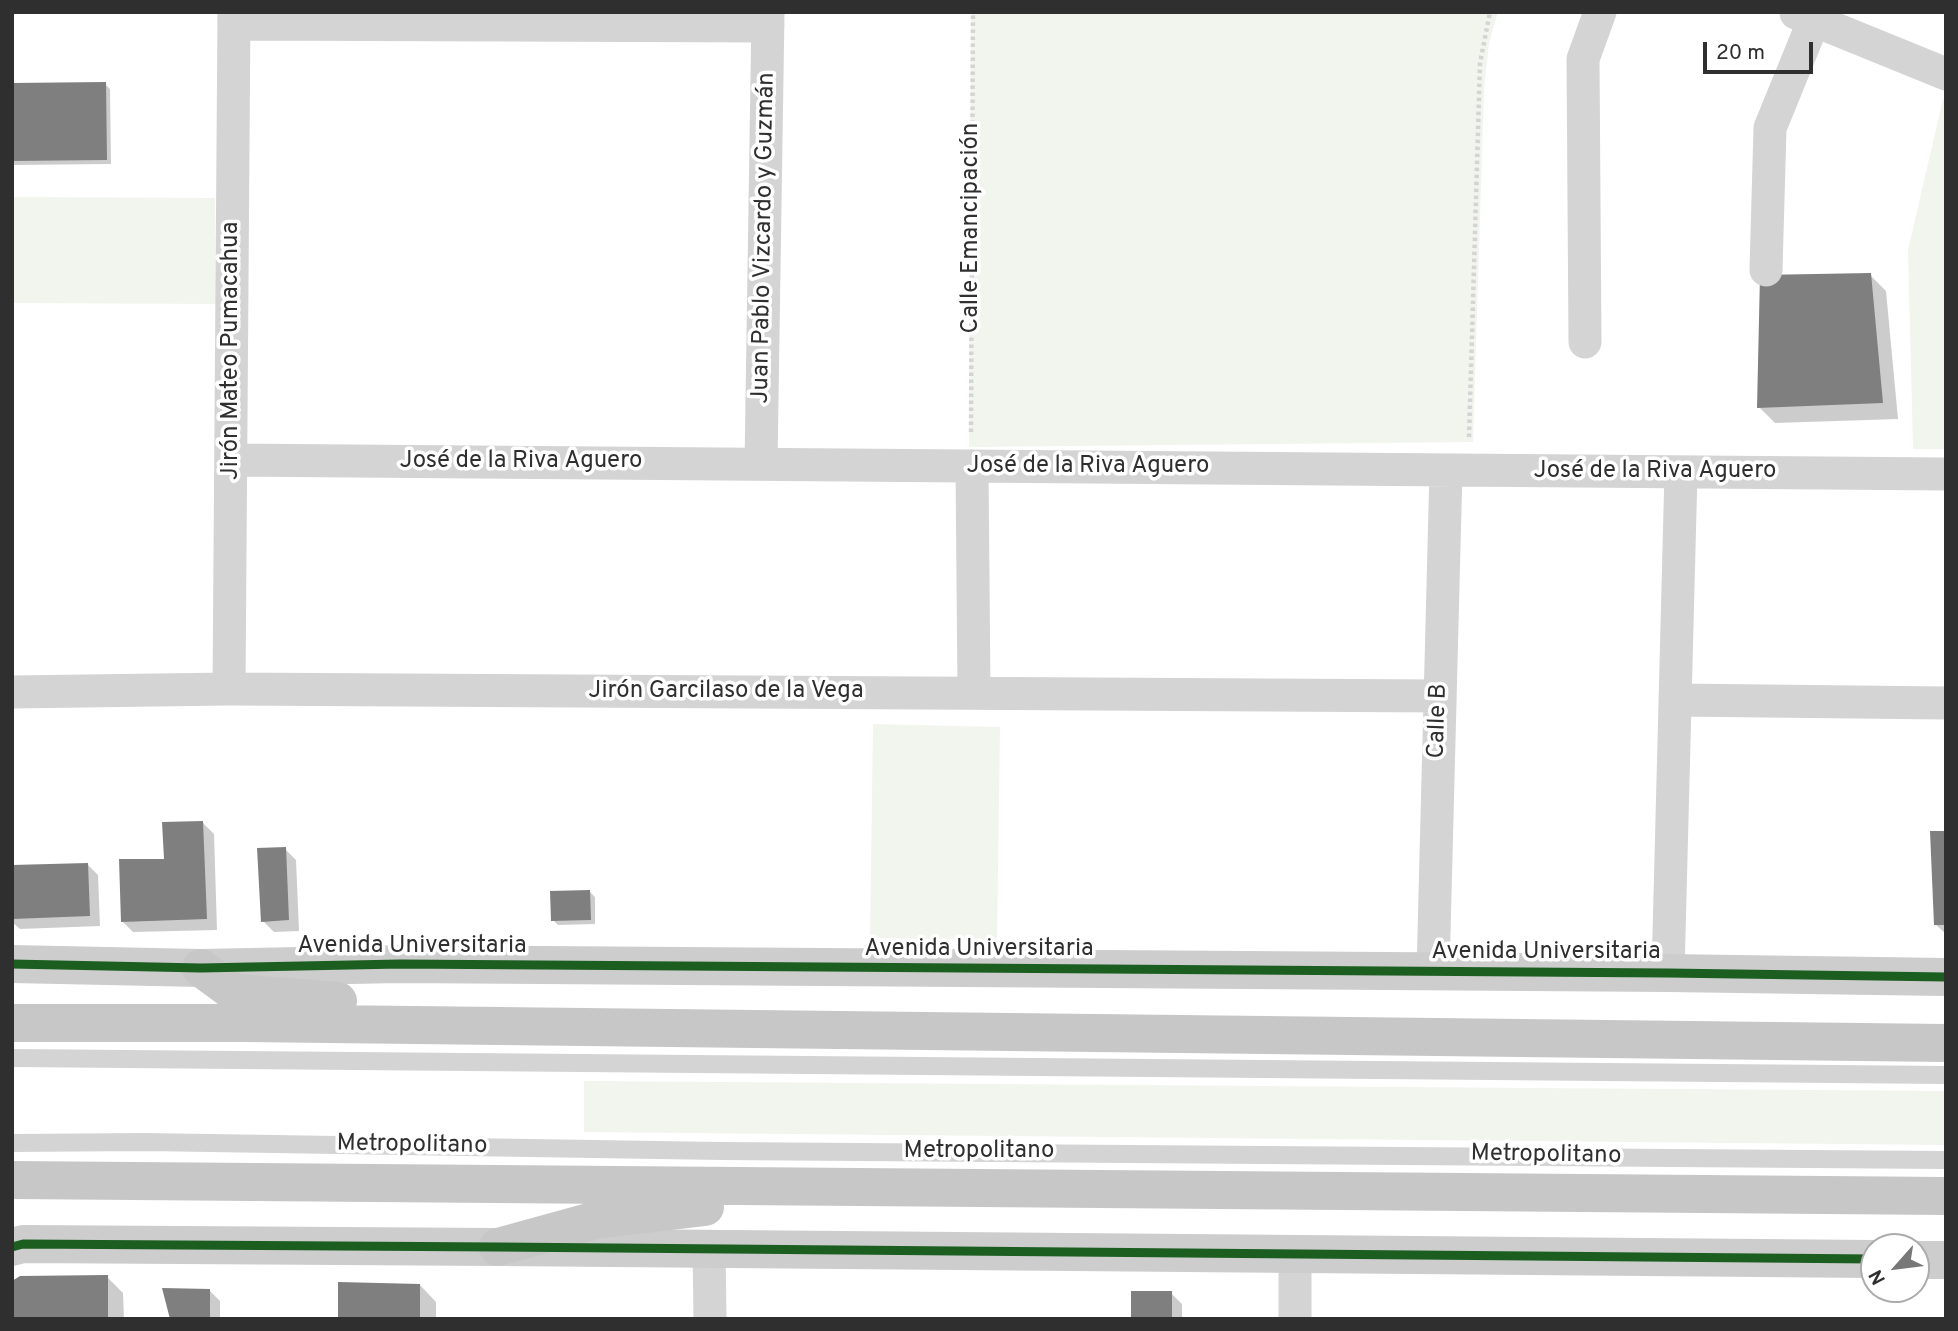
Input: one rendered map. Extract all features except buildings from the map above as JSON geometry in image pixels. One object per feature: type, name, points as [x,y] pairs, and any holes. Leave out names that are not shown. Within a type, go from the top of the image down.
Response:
[{"type":"main road","points":[[201,968],[235,993],[352,1002],[381,1026]]},
{"type":"main road","points":[[12,1023],[244,1023],[1946,1042]]},
{"type":"main road","points":[[12,1180],[1946,1196]]},
{"type":"main road","points":[[498,1247],[596,1220],[726,1204],[757,1187]]},
{"type":"street","points":[[1585,342],[1583,59],[1600,12]]},
{"type":"street","points":[[1766,270],[1770,128],[1804,16],[1946,74]]},
{"type":"street","points":[[234,18],[768,19]]},
{"type":"street","name":"Jirón Mateo Pumacahua","points":[[229,689],[234,18]]},
{"type":"street","name":"Juan Pablo Vizcardo y Guzmán","points":[[761,464],[768,19]]},
{"type":"street","name":"José de la Riva Aguero","points":[[231,460],[761,464],[972,455],[1446,470],[1946,474]]},
{"type":"street","points":[[972,455],[974,693]]},
{"type":"street","name":"Calle B","points":[[1433,972],[1446,470]]},
{"type":"street","points":[[1668,973],[1681,471]]},
{"type":"street","name":"Jirón Garcilaso de la Vega","points":[[12,692],[229,689],[1440,696]]},
{"type":"street","points":[[1675,700],[1946,703]]},
{"type":"street","name":"Avenida Universitaria","points":[[12,964],[201,968],[400,964],[1946,977]]},
{"type":"street","points":[[12,1247],[37,1244],[1860,1259]]},
{"type":"street","points":[[709,1249],[710,1319]]},
{"type":"street","points":[[1295,1254],[1295,1319]]},
{"type":"lane","points":[[12,1058],[1946,1075]]},
{"type":"lane","name":"Metropolitano","points":[[12,1143],[146,1142],[736,1151],[1946,1160]]},
{"type":"path","points":[[1469,438],[1480,63],[1490,12]]},
{"type":"shaded area","points":[[971,12],[1498,12],[1489,43],[1484,90],[1473,442],[969,447]]},
{"type":"shaded area","points":[[1943,99],[1946,100],[1946,449],[1913,449],[1908,250]]},
{"type":"shaded area","points":[[12,197],[215,198],[216,304],[12,303]]},
{"type":"shaded area","points":[[873,724],[1000,727],[997,940],[870,938]]},
{"type":"shaded area","points":[[584,1081],[1946,1091],[1946,1145],[584,1132]]},
{"type":"cycle path","points":[[12,964],[201,968],[400,964],[1946,977]]},
{"type":"cycle path","points":[[12,1247],[23,1244],[498,1247],[1860,1259]]}]
